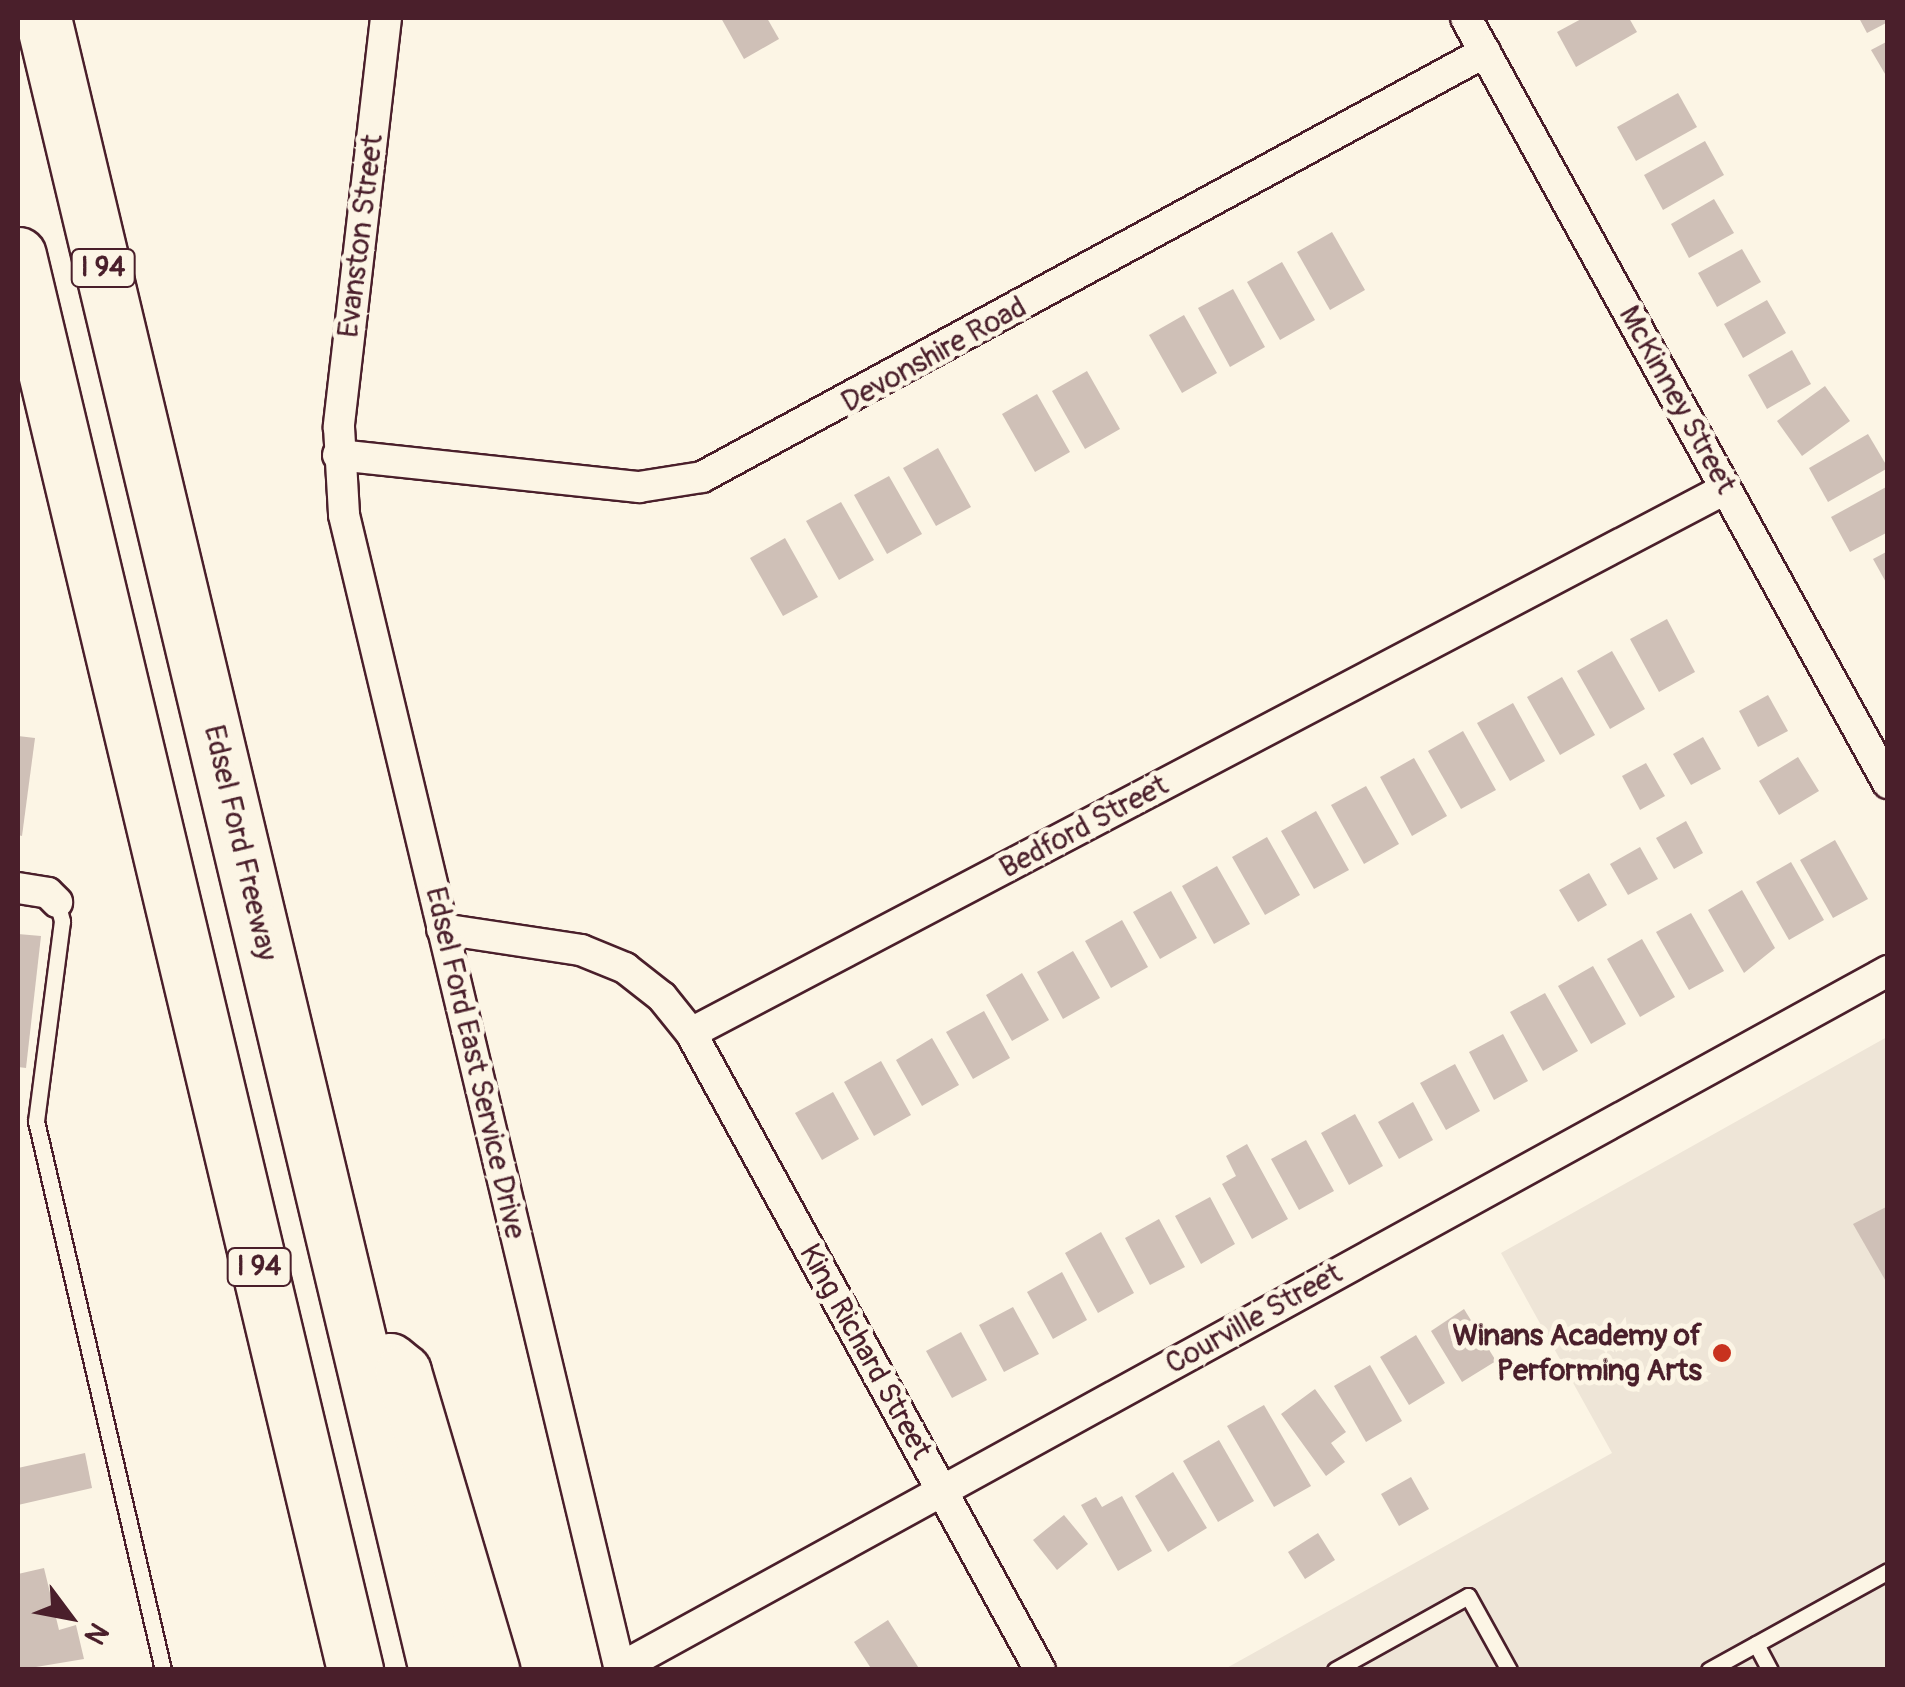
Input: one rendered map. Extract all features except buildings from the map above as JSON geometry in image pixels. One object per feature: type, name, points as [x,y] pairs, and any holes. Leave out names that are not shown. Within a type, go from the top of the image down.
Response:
[{"type":"highway","name":"Edsel Ford Freeway","points":[[43,18],[437,1670]]},
{"type":"highway","name":"I 94","points":[[18,256],[356,1670]]},
{"type":"highway","points":[[356,1329],[402,1372],[491,1670]]},
{"type":"street","name":"Evanston Street","points":[[338,454],[386,18]]},
{"type":"street","name":"McKinney Street","points":[[1466,18],[1888,783]]},
{"type":"street","name":"Devonshire Road","points":[[338,454],[606,485],[652,486],[702,477],[1485,52]]},
{"type":"street","name":"Edsel Ford East Service Drive","points":[[338,454],[344,515],[620,1669]]},
{"type":"street","name":"Bedford Street","points":[[691,1034],[1726,489]]},
{"type":"street","points":[[18,888],[48,893],[58,902]]},
{"type":"street","points":[[442,929],[582,950],[610,962],[662,997],[691,1034]]},
{"type":"street","name":"Courville Street","points":[[620,1669],[1888,971]]},
{"type":"street","name":"King Richard Street","points":[[691,1034],[1040,1670]]},
{"type":"lane","points":[[58,902],[62,921],[36,1120],[163,1670]]},
{"type":"lane","points":[[1709,1670],[1888,1571]]},
{"type":"lane","points":[[1334,1670],[1468,1596],[1508,1670]]},
{"type":"lane","points":[[1756,1644],[1770,1670]]},
{"type":"shaded area","name":"Winans Academy of Performing Arts","points":[[1887,1037],[1887,1669],[1223,1670],[1612,1453],[1501,1253]]},
{"type":"place","name":"Winans Academy of Performing Arts","points":[[1722,1353]]}]
